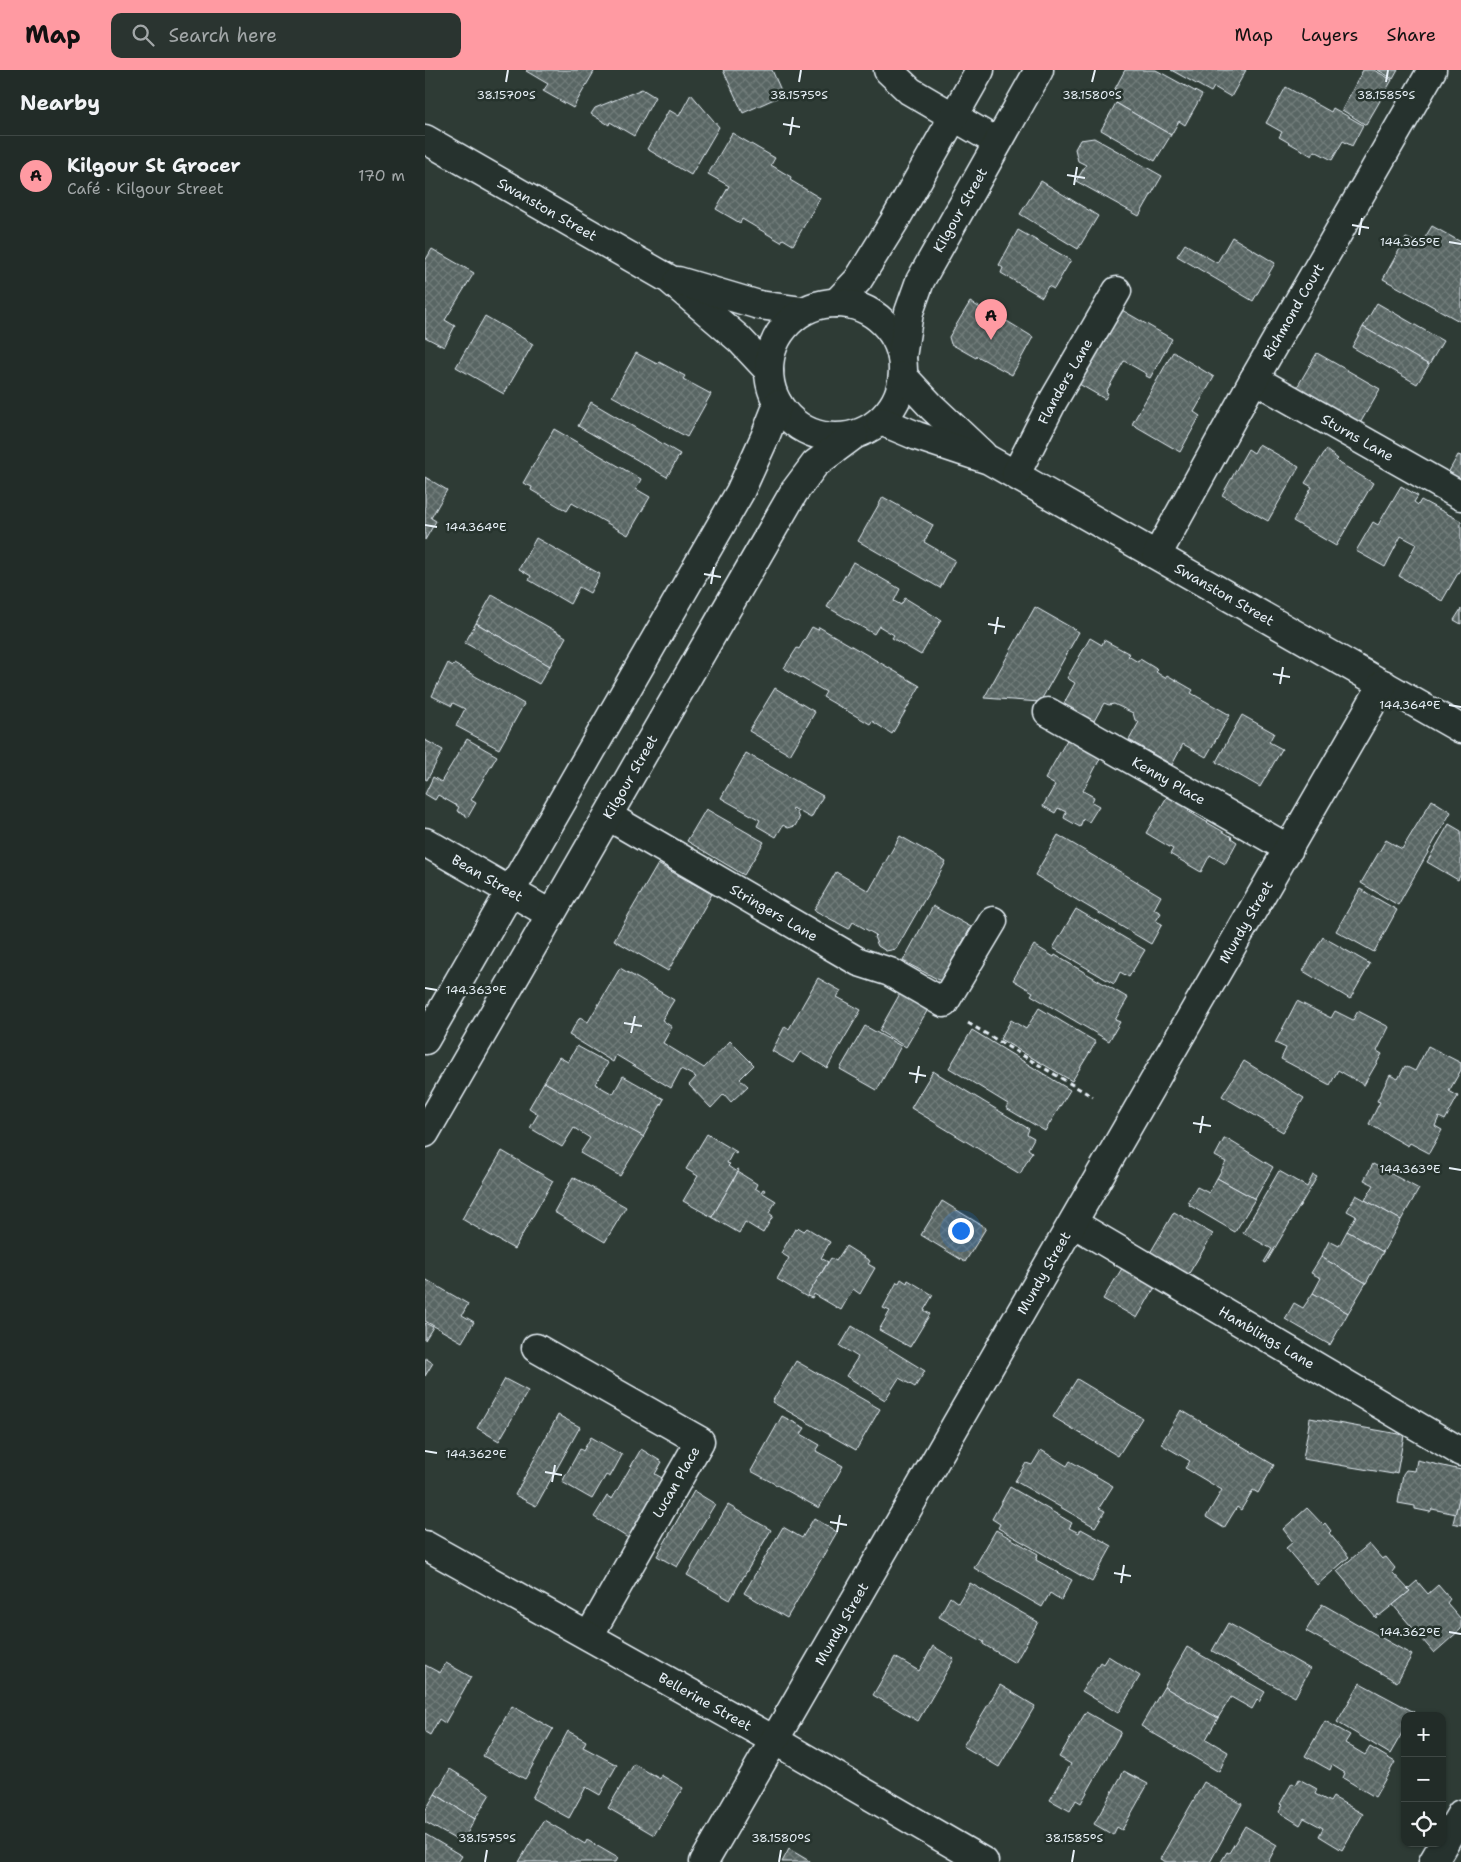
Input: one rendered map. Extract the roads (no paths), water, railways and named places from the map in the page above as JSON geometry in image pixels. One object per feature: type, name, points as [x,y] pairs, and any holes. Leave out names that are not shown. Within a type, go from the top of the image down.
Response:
[{"type":"street","points":[[889,70],[910,91],[997,142]]},
{"type":"street","points":[[837,303],[858,280],[980,70]]},
{"type":"street","name":"Kilgour Street","points":[[903,366],[909,312],[919,281],[1039,70]]},
{"type":"street","name":"Richmond Court","points":[[1157,555],[1254,379],[1432,70]]},
{"type":"street","name":"Swanston Street","points":[[425,139],[669,279],[739,338],[769,371]]},
{"type":"street","name":"Swanston Street","points":[[669,279],[759,305],[803,312]]},
{"type":"street","name":"Flanders Lane","points":[[1016,474],[1053,400],[1117,291]]},
{"type":"street","points":[[837,303],[859,307],[879,318],[894,336],[903,366],[900,392],[892,408],[881,421],[868,430],[854,435],[832,438],[811,433],[792,421],[777,404],[771,388],[769,371],[771,353],[778,336],[789,322],[803,312],[820,305],[837,303]]},
{"type":"street","name":"Swanston Street","points":[[903,366],[932,407],[989,460]]},
{"type":"street","name":"Sturns Lane","points":[[1254,379],[1461,496]]},
{"type":"street","points":[[425,1040],[740,492],[765,437],[777,404]]},
{"type":"street","name":"Swanston Street","points":[[881,421],[917,436],[989,460],[1016,474],[1461,729]]},
{"type":"street","name":"Kilgour Street","points":[[425,1133],[794,492],[815,464],[854,435]]},
{"type":"street","name":"Mundy Street","points":[[704,1862],[1383,684]]},
{"type":"street","name":"Kenny Place","points":[[1048,712],[1289,849]]},
{"type":"street","name":"Stringers Lane","points":[[608,816],[859,962],[890,972],[944,1003],[993,921]]},
{"type":"street","name":"Bean Street","points":[[425,842],[550,914]]},
{"type":"street","name":"Hamblings Lane","points":[[1073,1223],[1461,1452]]},
{"type":"street","name":"Lucan Place","points":[[536,1348],[700,1441],[589,1636]]},
{"type":"street","name":"Bellerine Street","points":[[425,1545],[774,1740],[984,1862]]},
{"type":"street","points":[[1433,1862],[1461,1814]]},
{"type":"place","name":"Kilgour St Grocer","points":[[991,340]]}]
